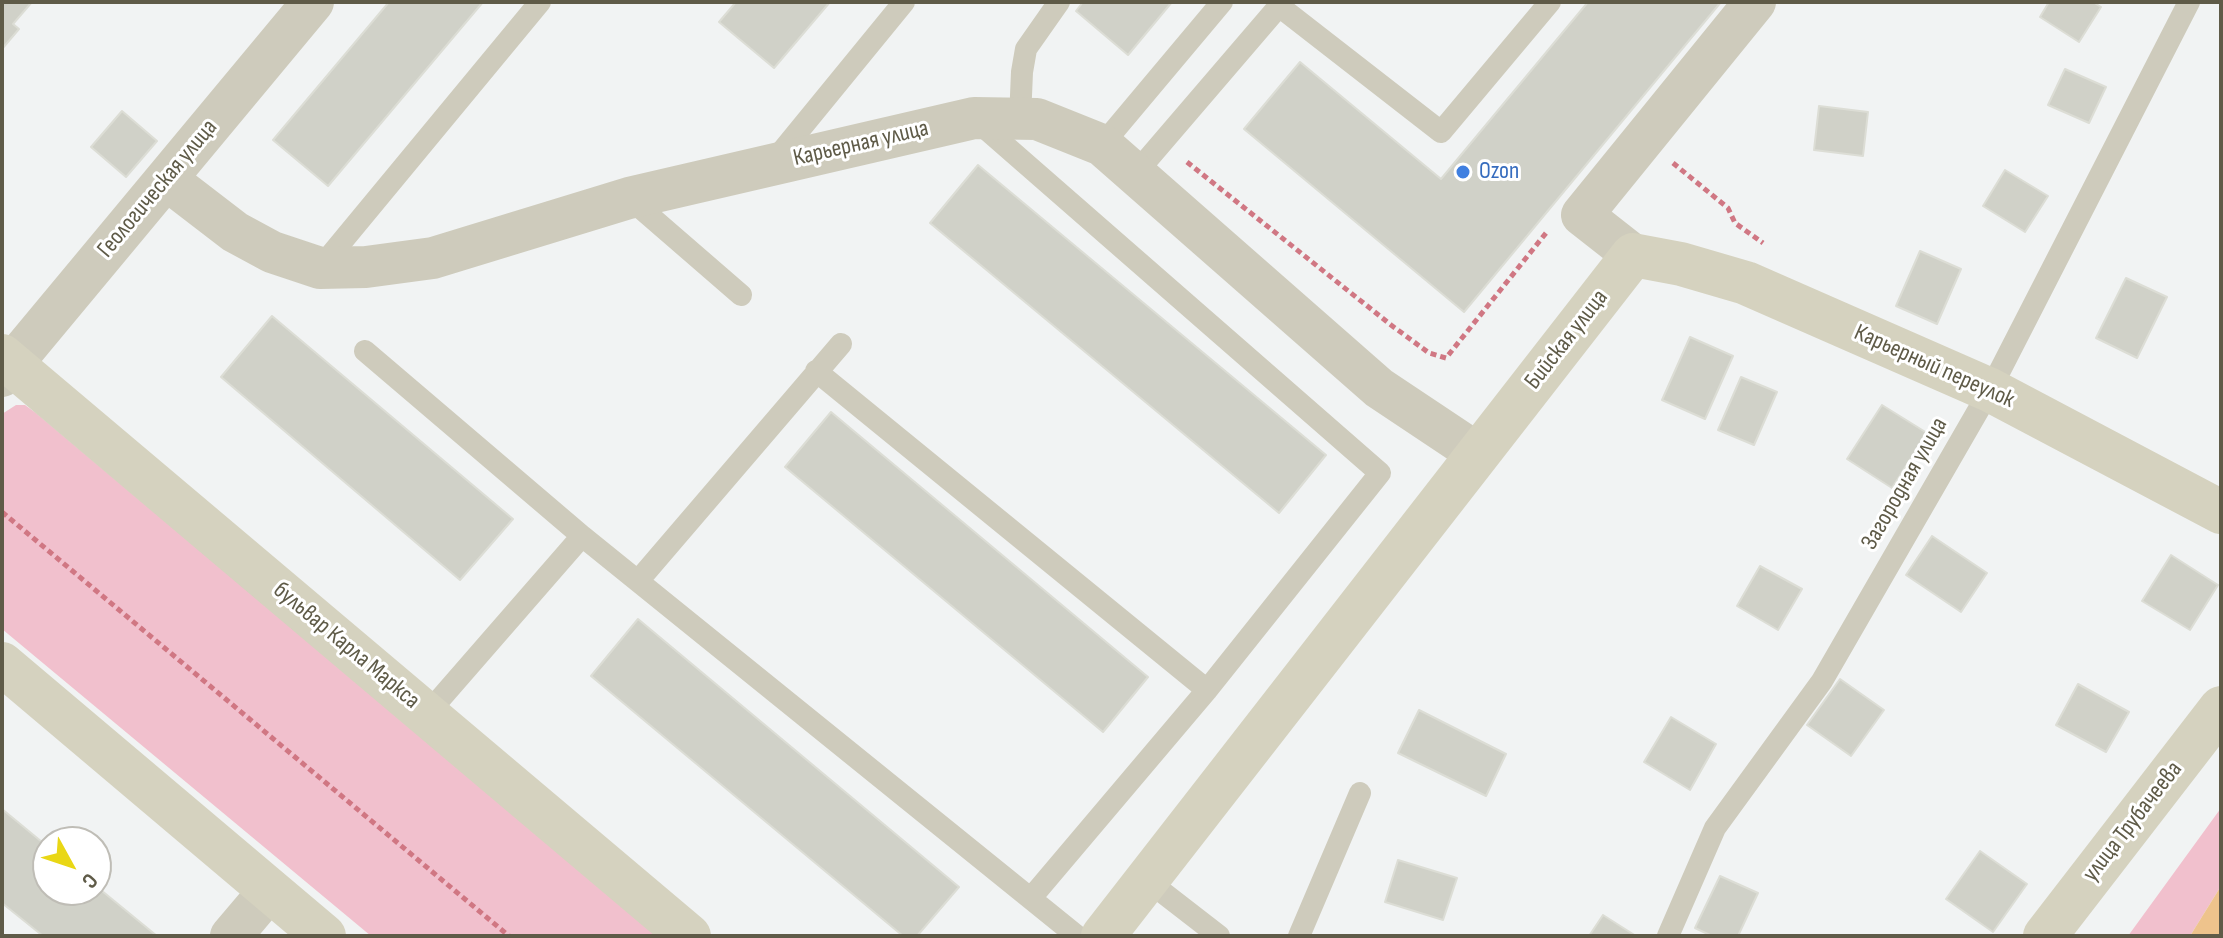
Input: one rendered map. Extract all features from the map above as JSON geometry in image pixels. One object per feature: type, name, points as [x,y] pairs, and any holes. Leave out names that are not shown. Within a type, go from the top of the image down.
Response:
[{"type":"street","points":[[1633,255],[1582,215],[1755,2]]},
{"type":"street","name":"Геологическая улица","points":[[5,365],[166,179],[308,4]]},
{"type":"street","name":"Карьерная улица","points":[[166,179],[235,232],[272,252],[320,268],[366,267],[433,258],[629,198],[974,118],[1037,119],[1102,145],[1379,388],[1478,454]]},
{"type":"street","name":"Карьерный переулок","points":[[1633,255],[1681,264],[1746,283],[1990,390],[2221,512]]},
{"type":"street","name":"Бийская улица","points":[[1103,936],[1633,255]]},
{"type":"street","name":"бульвар Карла Маркса","points":[[5,365],[427,714],[689,936]]},
{"type":"street","points":[[2,664],[324,936]]},
{"type":"street","name":"улица Трубачеева","points":[[2045,936],[2221,708]]},
{"type":"street","points":[[231,936],[270,890]]},
{"type":"lane","points":[[320,268],[540,2]]},
{"type":"lane","points":[[770,165],[904,2]]},
{"type":"lane","points":[[1020,119],[1026,49],[1059,2]]},
{"type":"lane","points":[[1102,145],[1222,2]]},
{"type":"lane","points":[[1135,174],[1281,4],[1441,132],[1550,2]]},
{"type":"lane","name":"Загородная улица","points":[[1668,936],[1715,828],[1822,681],[1990,390],[2189,2]]},
{"type":"lane","points":[[974,118],[1380,473],[1207,690],[1031,898]]},
{"type":"lane","points":[[629,198],[741,295]]},
{"type":"lane","points":[[638,581],[841,344]]},
{"type":"lane","points":[[365,351],[582,536],[1077,936]]},
{"type":"lane","points":[[816,371],[1207,690]]},
{"type":"lane","points":[[427,714],[582,536]]},
{"type":"lane","points":[[1299,936],[1360,793]]},
{"type":"lane","points":[[1148,881],[1219,936]]},
{"type":"path","points":[[2,512],[509,936]]},
{"type":"shaded area","points":[[16,405],[25,405],[36,413],[658,936],[371,936],[2,629],[2,414]]},
{"type":"shaded area","points":[[2221,808],[2221,886],[2190,936],[2128,936]]},
{"type":"shaded area","points":[[2221,886],[2221,936],[2190,936]]},
{"type":"building","points":[[2,2],[32,2],[13,24],[19,29],[2,49]]},
{"type":"building","points":[[389,2],[483,2],[328,186],[273,140]]},
{"type":"building","points":[[736,2],[830,2],[774,68],[719,22]]},
{"type":"building","points":[[1083,2],[1172,2],[1128,55],[1076,11]]},
{"type":"building","points":[[1588,2],[1721,2],[1464,312],[1244,129],[1300,62],[1441,179]]},
{"type":"building","points":[[2049,2],[2093,2],[2101,7],[2079,42],[2040,17]]},
{"type":"building","points":[[2065,69],[2106,87],[2089,123],[2048,105]]},
{"type":"building","points":[[1819,106],[1868,112],[1863,156],[1814,150]]},
{"type":"building","points":[[122,111],[157,141],[126,177],[91,147]]},
{"type":"building","points":[[978,165],[1326,455],[1279,513],[930,223]]},
{"type":"building","points":[[2005,170],[2048,196],[2025,232],[1983,206]]},
{"type":"building","points":[[1920,251],[1961,269],[1937,324],[1896,306]]},
{"type":"building","points":[[2126,278],[2167,297],[2137,358],[2096,338]]},
{"type":"building","points":[[272,316],[513,519],[460,580],[221,377]]},
{"type":"building","points":[[1690,337],[1733,356],[1705,419],[1662,400]]},
{"type":"building","points":[[1741,377],[1777,392],[1754,445],[1718,430]]},
{"type":"building","points":[[1882,405],[1927,433],[1892,488],[1847,459]]},
{"type":"building","points":[[831,412],[1148,677],[1103,732],[785,467]]},
{"type":"building","points":[[1932,536],[1987,573],[1961,612],[1906,575]]},
{"type":"building","points":[[2171,555],[2218,585],[2190,630],[2142,601]]},
{"type":"building","points":[[1760,566],[1802,589],[1778,630],[1737,606]]},
{"type":"building","points":[[638,619],[959,887],[917,936],[903,936],[591,676]]},
{"type":"building","points":[[1840,679],[1884,710],[1851,756],[1807,725]]},
{"type":"building","points":[[2078,684],[2129,712],[2106,752],[2056,725]]},
{"type":"building","points":[[1419,710],[1506,754],[1486,796],[1398,753]]},
{"type":"building","points":[[1671,717],[1716,744],[1690,790],[1644,762]]},
{"type":"building","points":[[2,809],[32,834],[32,906],[112,906],[112,899],[157,936],[43,936],[2,903]]},
{"type":"building","points":[[1980,851],[2027,884],[1993,932],[1946,899]]},
{"type":"building","points":[[1398,860],[1457,878],[1443,920],[1385,902]]},
{"type":"building","points":[[1720,876],[1758,893],[1738,936],[1712,936],[1695,928]]},
{"type":"building","points":[[1603,915],[1636,936],[1589,936]]},
{"type":"place","name":"Ozon","points":[[1463,172]]}]
